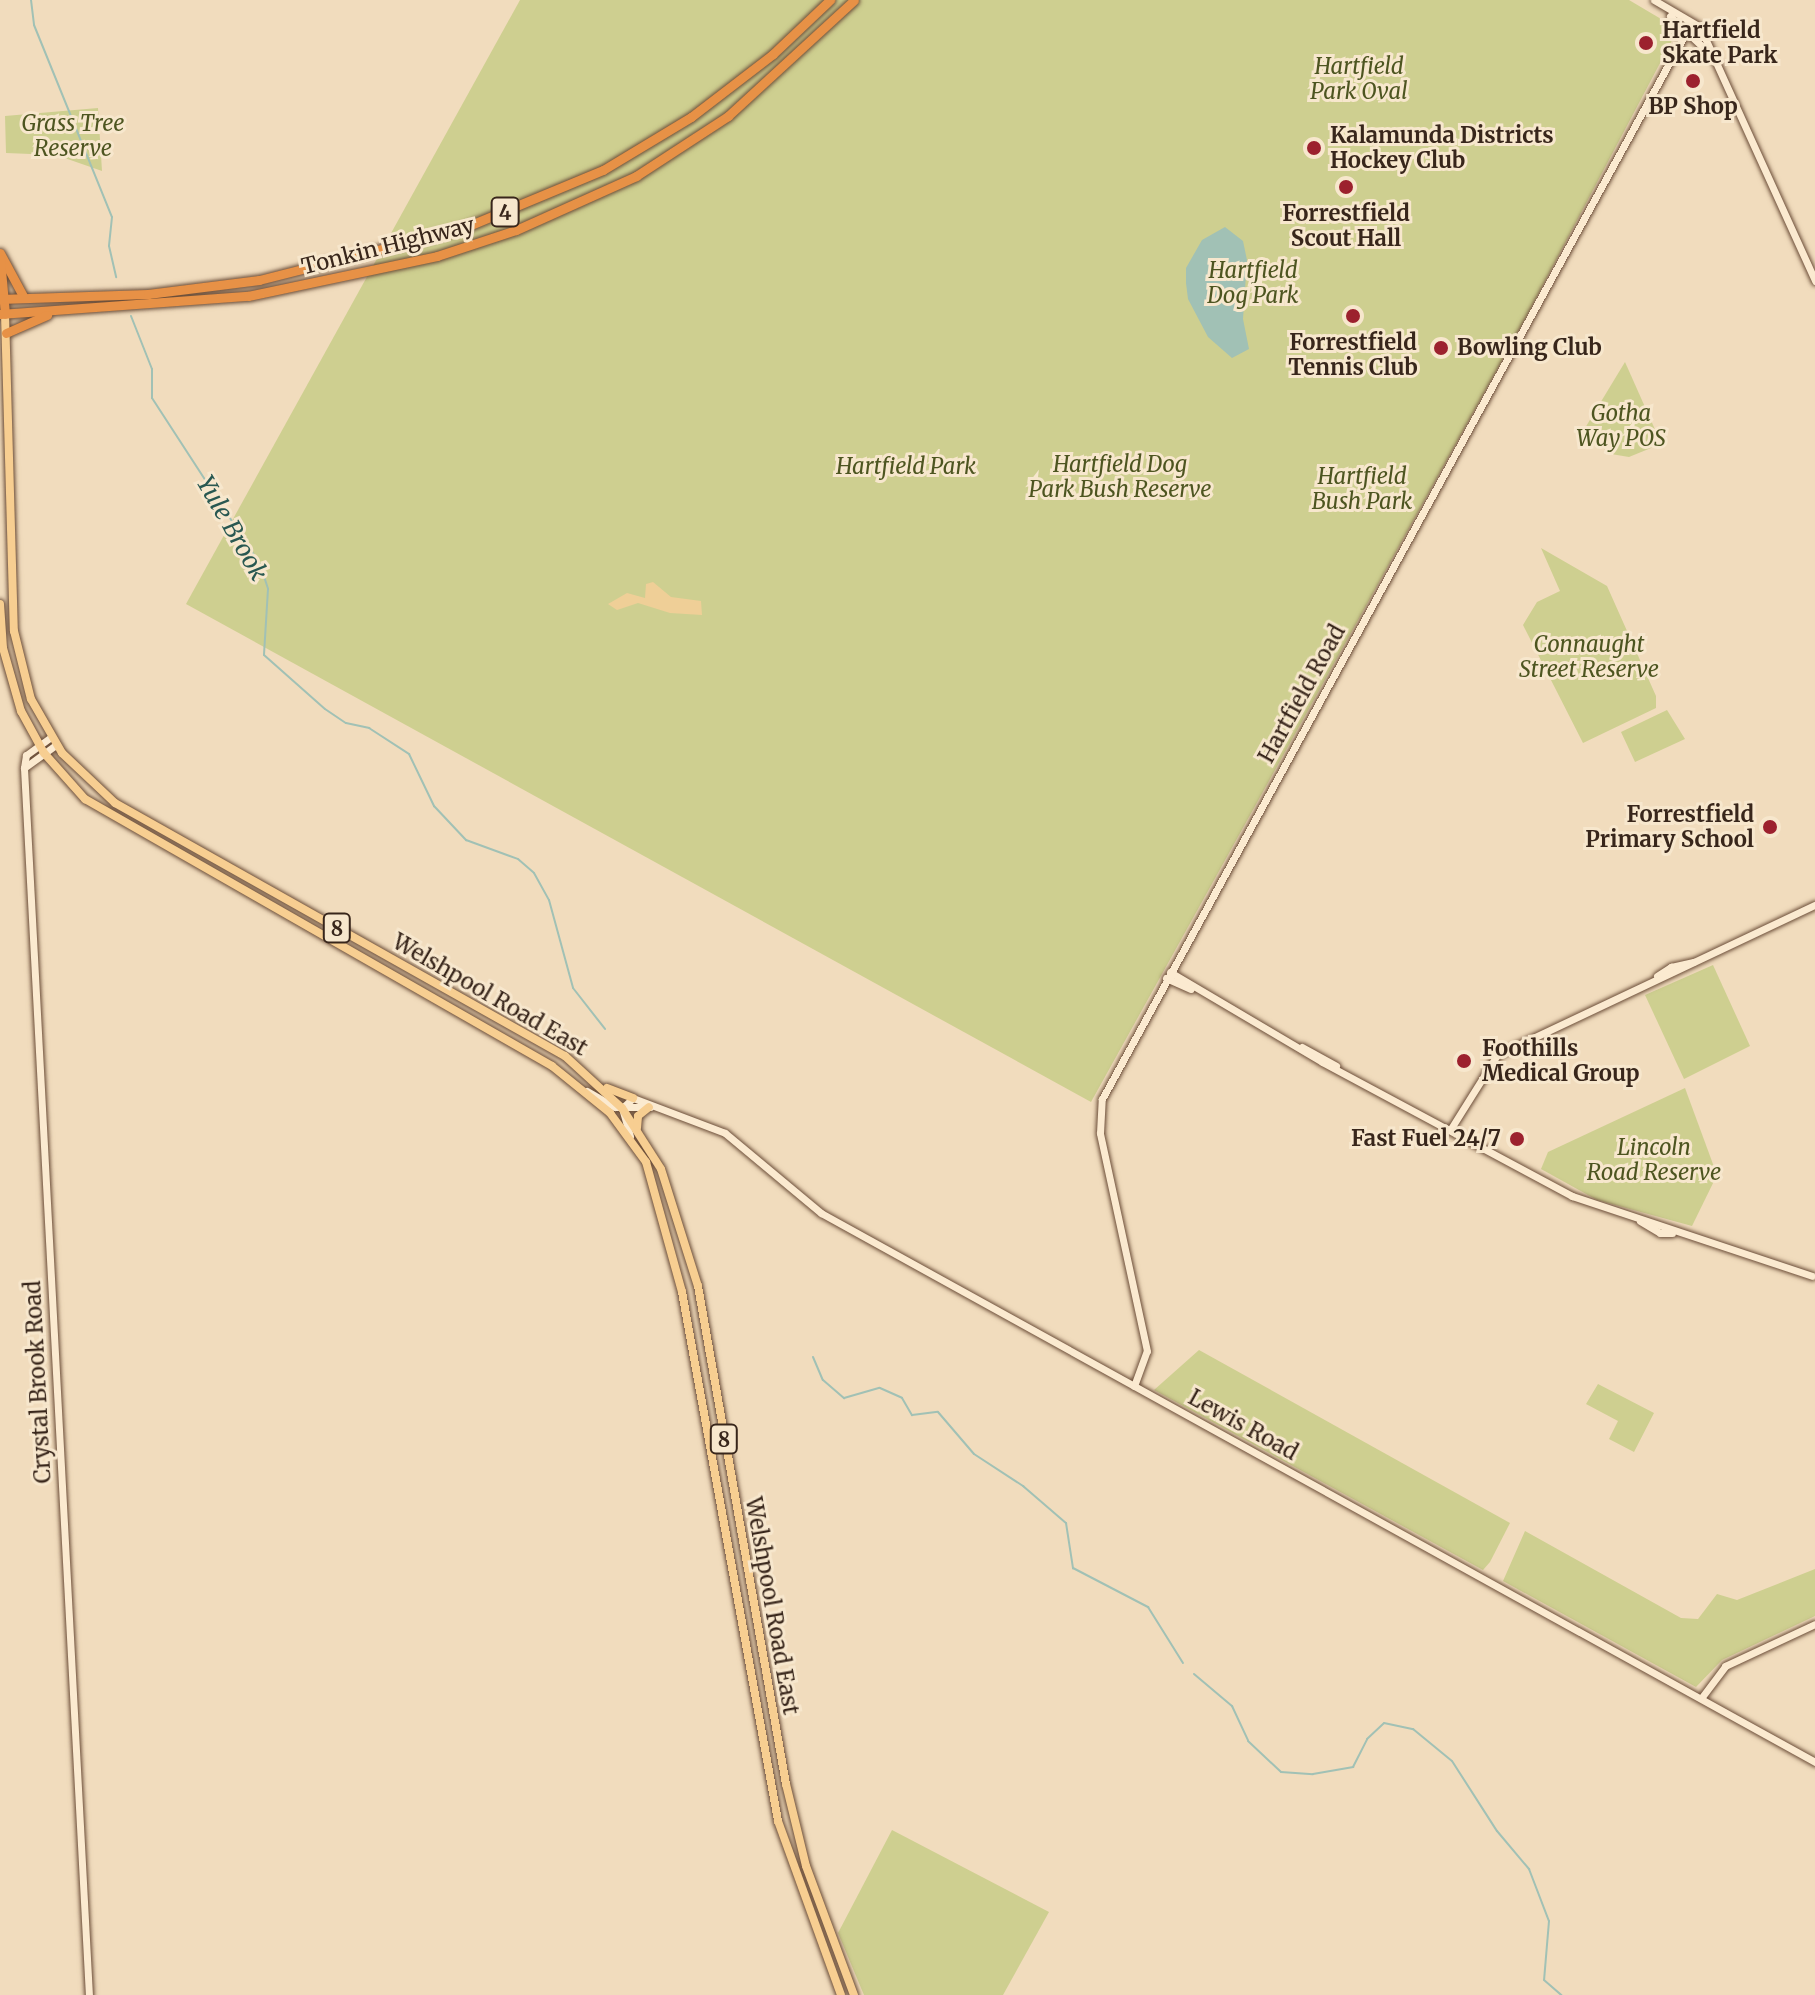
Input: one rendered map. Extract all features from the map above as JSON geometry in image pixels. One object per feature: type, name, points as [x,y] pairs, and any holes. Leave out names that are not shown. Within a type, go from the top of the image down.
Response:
[{"type":"highway","name":"Tonkin Highway","points":[[2,299],[148,294],[259,280],[461,229],[603,170],[691,117],[773,54],[830,0]]},
{"type":"highway","name":"Tonkin Highway","points":[[2,314],[248,296],[334,281],[516,230],[636,176],[728,116],[854,0]]},
{"type":"highway","points":[[0,253],[24,298]]},
{"type":"highway","name":"Welshpool Road East","points":[[0,259],[2,314]]},
{"type":"highway","points":[[6,333],[70,310]]},
{"type":"main road","name":"Welshpool Road East","points":[[2,314],[6,333],[14,631],[27,688],[53,741],[115,803],[527,1033],[600,1084],[638,1130],[661,1169],[685,1235],[786,1784],[806,1866],[854,1995]]},
{"type":"main road","name":"Welshpool Road East","points":[[0,604],[8,674],[42,749],[102,813],[515,1045],[587,1091],[634,1143],[657,1190],[673,1245],[778,1821],[841,1995]]},
{"type":"main road","points":[[600,1084],[633,1098]]},
{"type":"main road","points":[[638,1130],[638,1116],[649,1107]]},
{"type":"main road","points":[[721,1505],[735,1503]]},
{"type":"street","points":[[1645,0],[1686,30]]},
{"type":"street","points":[[1654,0],[1710,54]]},
{"type":"street","points":[[1686,30],[1698,25],[1815,281]]},
{"type":"street","name":"Hartfield Road","points":[[1134,1386],[1147,1351],[1098,1123],[1102,1099],[1680,50],[1686,30]]},
{"type":"street","name":"Hartfield Road","points":[[1680,50],[1701,32]]},
{"type":"street","name":"Crystal Brook Road","points":[[53,741],[24,768],[89,1995]]},
{"type":"street","points":[[1452,1128],[1497,1055],[1815,905]]},
{"type":"street","points":[[1168,975],[1572,1196],[1812,1276]]},
{"type":"street","name":"Lewis Road","points":[[587,1091],[622,1108],[664,1108]]},
{"type":"street","points":[[633,1098],[622,1108],[634,1143]]},
{"type":"street","name":"Lewis Road","points":[[633,1098],[725,1133],[821,1213],[1815,1762]]},
{"type":"street","points":[[1702,1697],[1725,1666],[1815,1624]]},
{"type":"green space","name":"Hartfield Park","points":[[520,0],[1629,0],[1678,29],[1525,319],[1091,1102],[186,604]]},
{"type":"green space","name":"Grass Tree Reserve","points":[[98,108],[102,171],[56,155],[6,153],[5,116]]},
{"type":"green space","name":"Gotha Way POS","points":[[1625,362],[1657,434],[1651,448],[1629,457],[1611,454],[1582,433]]},
{"type":"green space","name":"Connaught Street Reserve","points":[[1541,548],[1607,586],[1656,696],[1656,708],[1583,743],[1523,625],[1537,602],[1560,591]]},
{"type":"green space","points":[[1667,710],[1685,739],[1635,762],[1621,732]]},
{"type":"green space","points":[[1713,965],[1750,1046],[1684,1079],[1645,995]]},
{"type":"green space","name":"Lincoln Road Reserve","points":[[1685,1088],[1717,1175],[1692,1226],[1597,1200],[1541,1169],[1548,1152]]},
{"type":"green space","points":[[1199,1350],[1510,1523],[1490,1562],[1483,1570],[1154,1390]]},
{"type":"green space","points":[[1598,1384],[1654,1413],[1634,1452],[1609,1439],[1618,1421],[1586,1404]]},
{"type":"green space","points":[[1525,1531],[1681,1618],[1698,1619],[1717,1594],[1737,1600],[1815,1569],[1815,1616],[1722,1660],[1696,1687],[1503,1581]]},
{"type":"green space","points":[[892,1830],[1049,1912],[1003,1995],[864,1995],[838,1933]]},
{"type":"sand","points":[[653,582],[671,597],[701,601],[702,615],[670,613],[638,603],[617,610],[608,604],[627,593],[645,598],[646,584]]},
{"type":"shaded area","points":[[1225,227],[1243,241],[1247,260],[1243,319],[1249,349],[1232,358],[1208,337],[1188,299],[1186,283],[1186,268],[1202,240]]},
{"type":"waterway","name":"Yule Brook","points":[[31,0],[34,25],[112,217],[109,246],[116,277]]},
{"type":"waterway","name":"Yule Brook","points":[[131,316],[152,369],[152,398],[260,564],[268,589],[264,655],[325,709],[346,723],[369,728],[409,754],[434,806],[466,840],[518,859],[534,873],[549,900],[573,988],[605,1029]]},
{"type":"waterway","points":[[813,1357],[823,1380],[844,1398],[880,1388],[902,1398],[912,1415],[938,1412],[974,1454],[1023,1486],[1066,1523],[1073,1568],[1148,1607],[1183,1663]]},
{"type":"waterway","points":[[1194,1674],[1232,1706],[1248,1741],[1281,1772],[1313,1774],[1353,1767],[1367,1739],[1384,1723],[1413,1729],[1452,1761],[1497,1831],[1529,1869],[1549,1921],[1544,1980],[1561,1995]]},
{"type":"place","name":"Hartfield Skate Park","points":[[1646,43]]},
{"type":"place","name":"BP Shop","points":[[1693,81]]},
{"type":"place","name":"Kalamunda Districts Hockey Club","points":[[1314,148]]},
{"type":"place","name":"Forrestfield Scout Hall","points":[[1346,187]]},
{"type":"place","name":"Forrestfield Tennis Club","points":[[1353,316]]},
{"type":"place","name":"Bowling Club","points":[[1441,348]]},
{"type":"place","name":"Forrestfield Primary School","points":[[1770,827]]},
{"type":"place","name":"Foothills Medical Group","points":[[1464,1061]]},
{"type":"place","name":"Fast Fuel 24/7","points":[[1517,1139]]},
{"type":"park label","name":"Hartfield Park Oval","points":[[1359,78]]},
{"type":"park label","name":"Hartfield Dog Park","points":[[1253,282]]},
{"type":"park label","name":"Hartfield Dog Park Bush Reserve","points":[[1120,476]]},
{"type":"park label","name":"Hartfield Bush Park","points":[[1362,488]]}]
